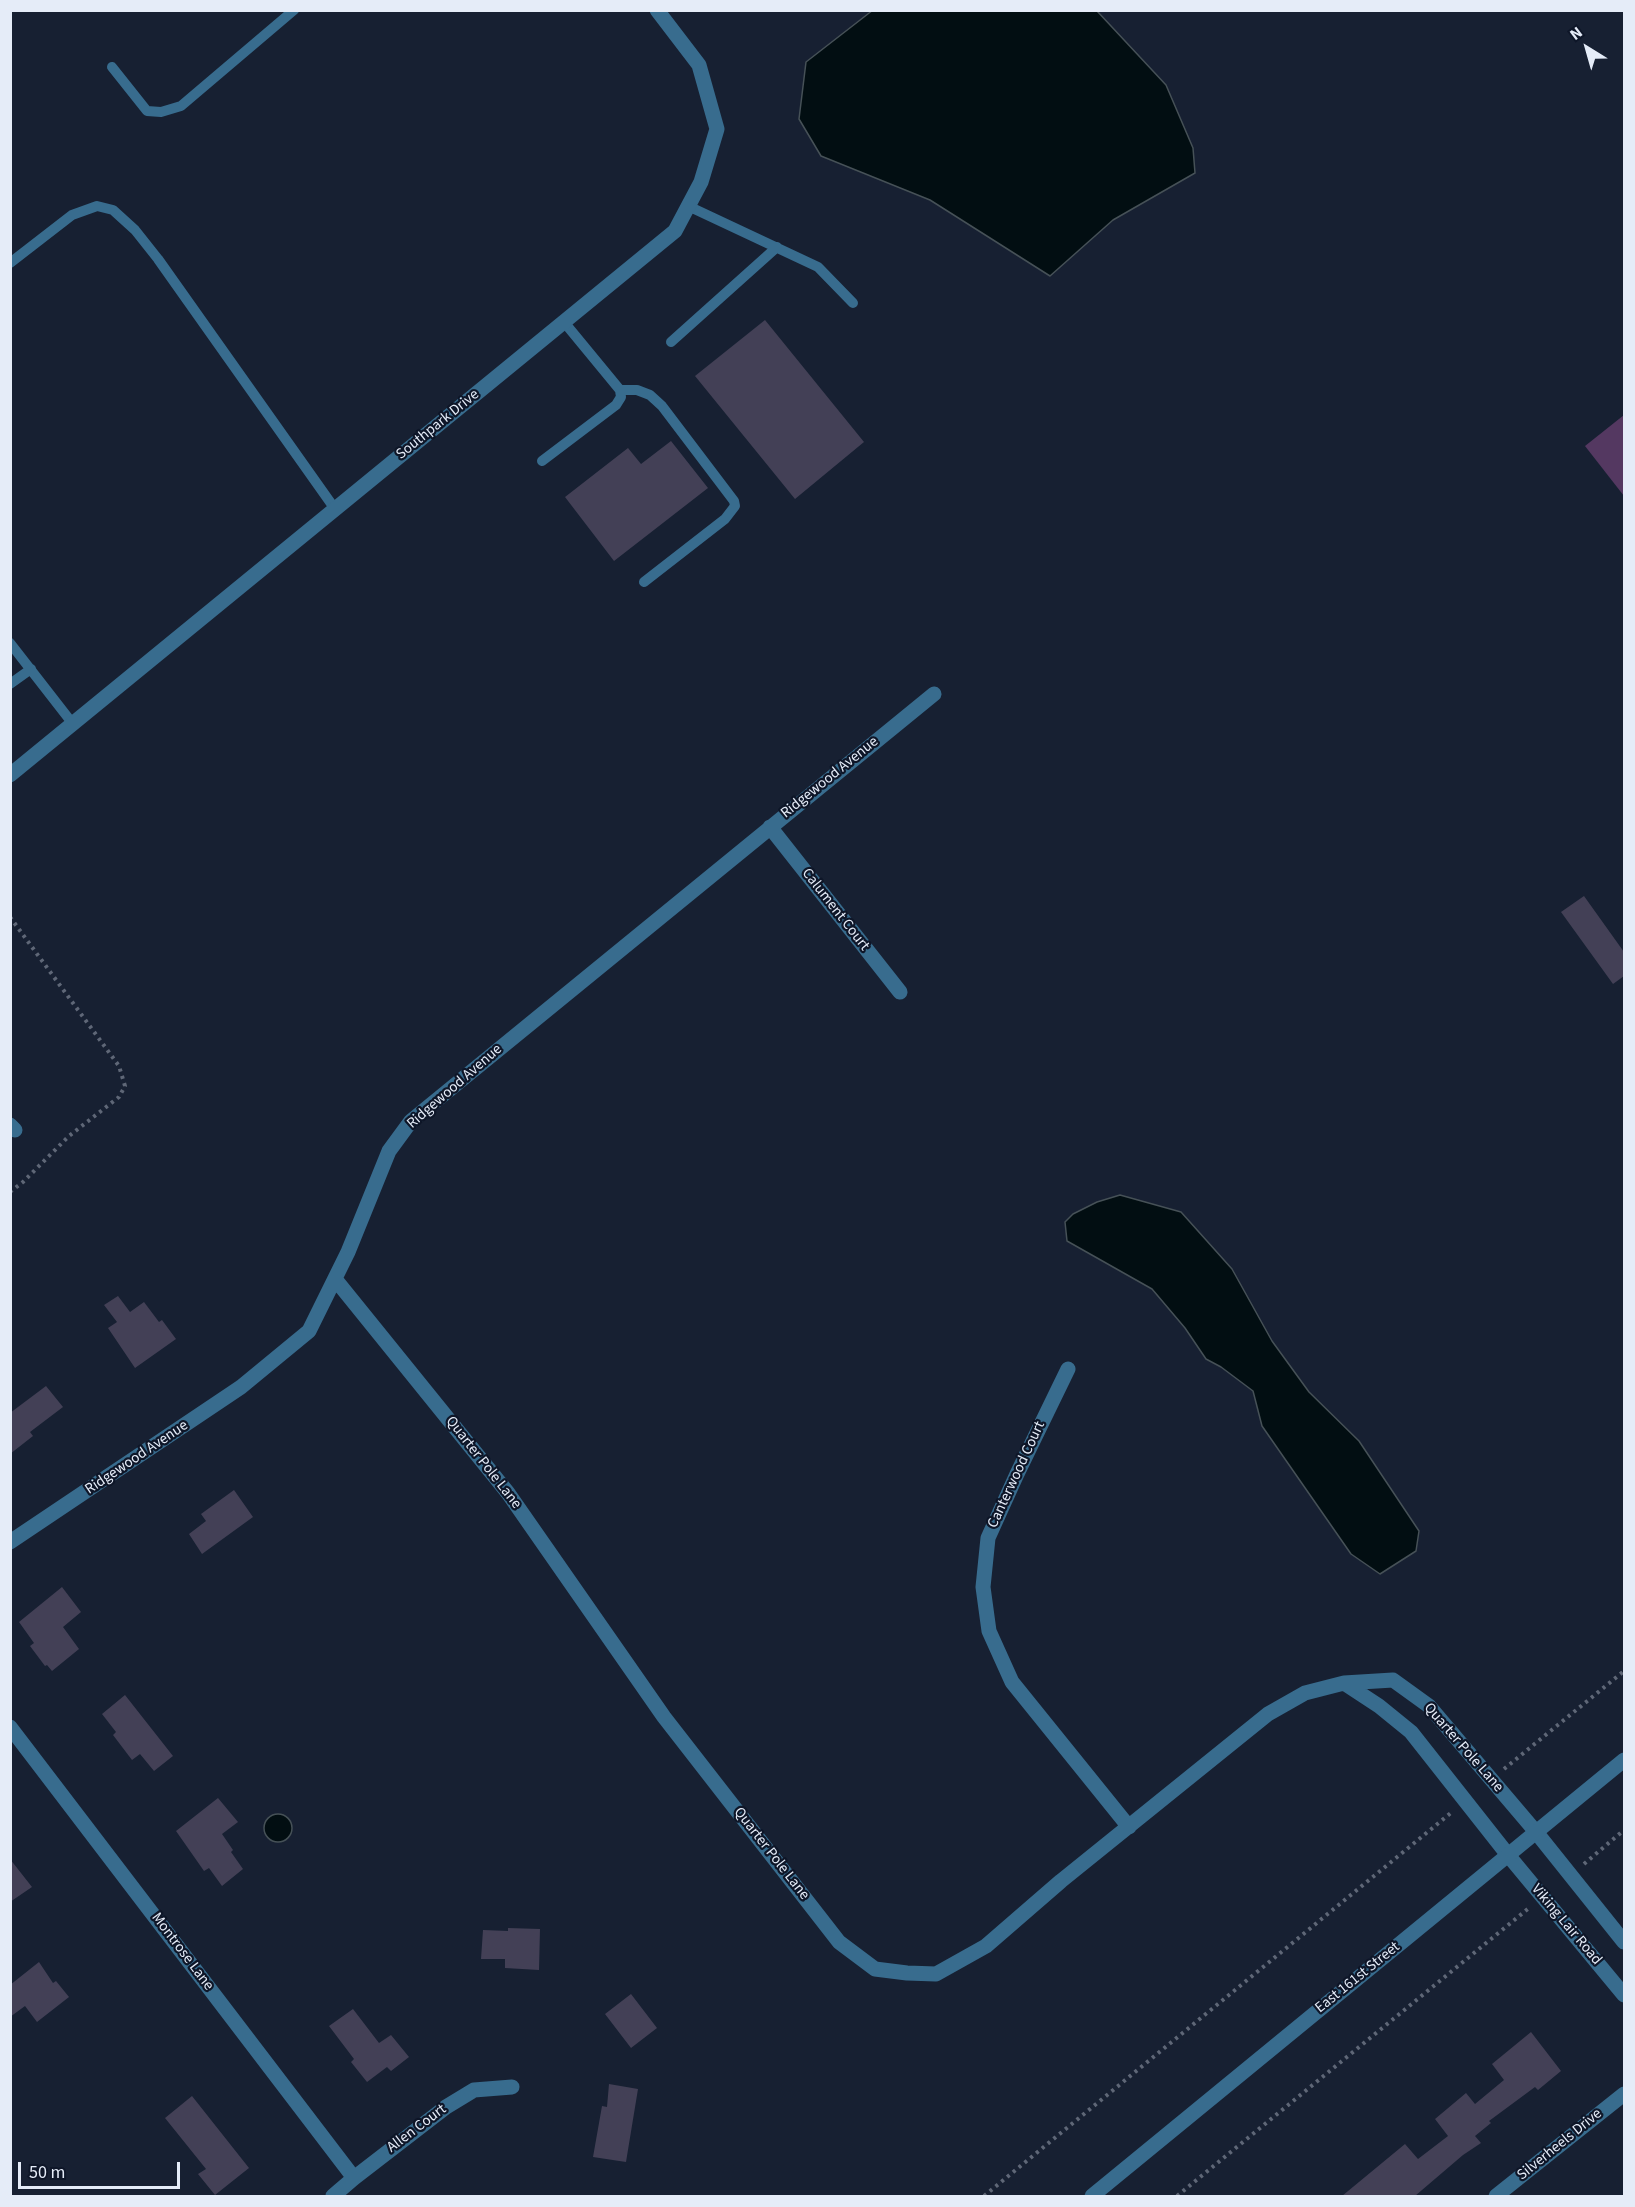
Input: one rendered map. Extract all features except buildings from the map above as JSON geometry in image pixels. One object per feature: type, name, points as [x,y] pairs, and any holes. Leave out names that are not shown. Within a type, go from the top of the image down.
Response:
[{"type":"street","name":"Southpark Drive","points":[[10,776],[675,231],[701,182],[717,129],[699,65],[657,10]]},
{"type":"street","name":"Ridgewood Avenue","points":[[10,1542],[196,1419],[270,1365],[309,1331],[335,1279],[389,1151],[411,1121],[934,694]]},
{"type":"street","name":"Calument Court","points":[[770,827],[900,992]]},
{"type":"street","name":"Quarter Pole Lane","points":[[335,1279],[508,1493],[664,1717],[839,1942],[875,1969],[936,1974],[986,1946],[1268,1714],[1305,1693],[1344,1683],[1393,1680],[1429,1706],[1536,1832],[1624,1942]]},
{"type":"street","name":"Canterwood Court","points":[[1068,1369],[988,1538],[983,1587],[989,1631],[1012,1682],[1129,1827]]},
{"type":"street","name":"Quarter Pole Lane","points":[[1344,1683],[1379,1706],[1411,1732],[1508,1855]]},
{"type":"street","name":"Montrose Lane","points":[[10,1726],[354,2178]]},
{"type":"street","name":"East 161st Street","points":[[1092,2196],[1624,1760]]},
{"type":"street","name":"Viking Lair Road","points":[[1508,1855],[1624,1995]]},
{"type":"street","name":"Allen Court","points":[[333,2196],[446,2107],[474,2090],[512,2087]]},
{"type":"street","name":"Silverheels Drive","points":[[1496,2196],[1624,2094]]},
{"type":"lane","points":[[112,67],[147,111],[161,112],[182,106],[294,10]]},
{"type":"lane","points":[[10,263],[72,215],[97,206],[112,210],[135,230],[158,259],[336,509]]},
{"type":"lane","points":[[688,206],[818,267],[853,303]]},
{"type":"lane","points":[[671,342],[777,248]]},
{"type":"lane","points":[[542,461],[616,405],[621,397],[620,390],[564,322]]},
{"type":"lane","points":[[620,390],[637,390],[650,396],[662,406],[734,501],[735,506],[725,519],[644,582]]},
{"type":"lane","points":[[10,643],[73,724]]},
{"type":"lane","points":[[10,684],[31,669]]},
{"type":"path","points":[[10,917],[118,1066],[125,1086],[119,1097],[69,1136],[10,1192]]},
{"type":"path","points":[[1492,1780],[1624,1671]]},
{"type":"path","points":[[984,2196],[1466,1801]]},
{"type":"path","points":[[1570,1875],[1624,1830]]},
{"type":"path","points":[[1177,2196],[1543,1896]]},
{"type":"shaded area","points":[[873,10],[1097,11],[1166,85],[1193,148],[1195,173],[1113,220],[1050,276],[930,200],[821,156],[799,119],[806,62]]},
{"type":"shaded area","points":[[1624,415],[1624,496],[1585,446]]},
{"type":"shaded area","points":[[1120,1195],[1181,1212],[1232,1269],[1272,1341],[1309,1392],[1359,1441],[1419,1531],[1416,1551],[1380,1574],[1351,1554],[1262,1426],[1253,1391],[1221,1367],[1206,1359],[1185,1328],[1152,1289],[1067,1241],[1065,1222],[1073,1214],[1097,1202]]},
{"type":"shaded area","points":[[278,1814],[288,1818],[292,1828],[288,1838],[278,1842],[268,1838],[264,1828],[268,1818]]}]
